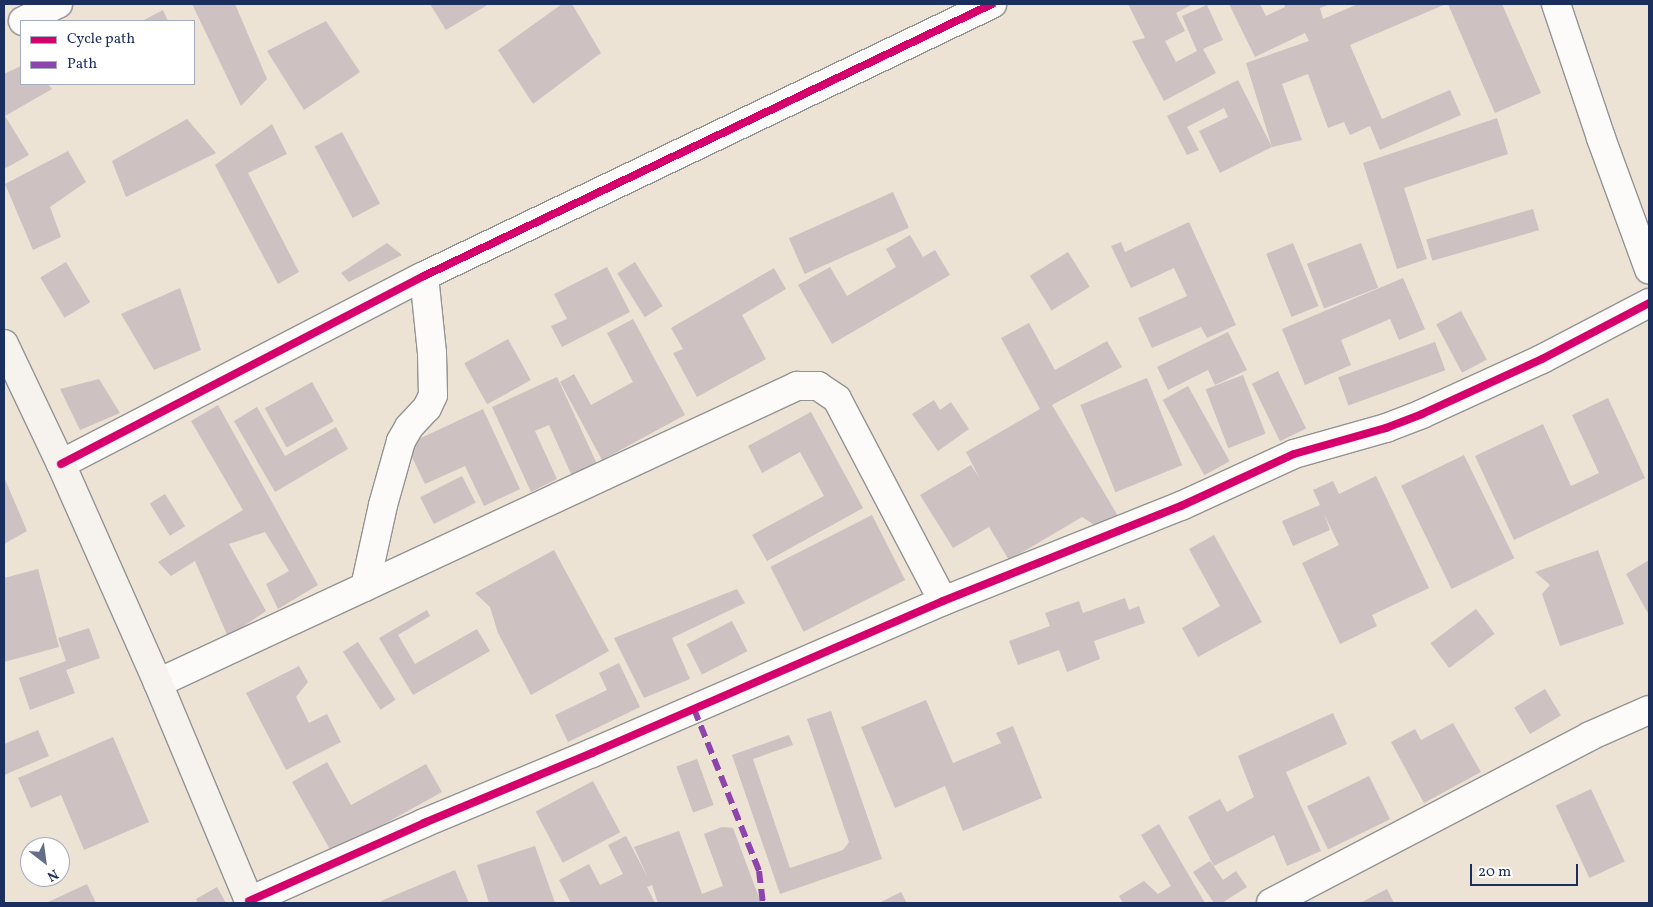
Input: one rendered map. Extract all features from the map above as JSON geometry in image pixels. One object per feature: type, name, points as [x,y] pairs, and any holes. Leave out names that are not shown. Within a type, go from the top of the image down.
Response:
[{"type":"main road","points":[[4,344],[61,464],[158,683],[250,902]]},
{"type":"street","points":[[26,20],[58,4]]},
{"type":"street","points":[[61,464],[424,276],[992,4]]},
{"type":"street","points":[[1556,4],[1649,269]]},
{"type":"street","points":[[4,31],[20,23]]},
{"type":"street","points":[[364,587],[383,505],[401,441],[409,427],[427,408],[433,395],[432,354],[424,276]]},
{"type":"street","points":[[250,902],[424,823],[943,602],[1181,506],[1294,454],[1386,428],[1422,414],[1542,359],[1649,303]]},
{"type":"street","points":[[158,683],[749,406],[797,386],[818,386],[837,399],[943,602]]},
{"type":"street","points":[[1271,903],[1590,736],[1649,710]]},
{"type":"building","points":[[192,4],[235,4],[267,79],[241,106]]},
{"type":"building","points":[[430,4],[489,4],[446,30]]},
{"type":"building","points":[[562,4],[572,4],[601,53],[533,104],[498,50]]},
{"type":"building","points":[[1128,4],[1193,4],[1176,13],[1185,31],[1165,41],[1176,62],[1197,51],[1182,16],[1207,5],[1223,40],[1203,49],[1216,73],[1164,101],[1132,41],[1145,38]]},
{"type":"building","points":[[1229,4],[1260,4],[1266,16],[1285,7],[1284,4],[1331,4],[1320,8],[1323,19],[1358,4],[1446,4],[1350,45],[1382,119],[1450,90],[1461,115],[1380,150],[1370,126],[1350,135],[1344,122],[1328,128],[1308,74],[1282,84],[1302,140],[1272,147],[1246,63],[1309,41],[1305,33],[1255,57]]},
{"type":"building","points":[[1448,4],[1502,4],[1541,93],[1495,113]]},
{"type":"building","points":[[163,10],[168,20],[144,20]]},
{"type":"building","points":[[326,21],[360,72],[304,110],[267,51]]},
{"type":"building","points":[[20,66],[20,85],[49,85],[52,89],[5,116],[29,155],[4,169],[4,74]]},
{"type":"building","points":[[1238,80],[1272,147],[1220,173],[1199,131],[1228,117],[1224,108],[1187,127],[1199,150],[1187,155],[1167,116]]},
{"type":"building","points":[[1497,118],[1508,154],[1404,188],[1427,259],[1397,269],[1363,163]]},
{"type":"building","points":[[187,119],[216,153],[126,197],[112,161]]},
{"type":"building","points":[[272,124],[287,154],[248,173],[299,272],[278,284],[215,165]]},
{"type":"building","points":[[342,132],[380,204],[353,218],[315,147]]},
{"type":"building","points":[[68,151],[86,182],[50,207],[61,237],[33,250],[5,184]]},
{"type":"building","points":[[893,192],[909,228],[805,274],[789,238]]},
{"type":"building","points":[[1533,209],[1539,230],[1432,261],[1426,240]]},
{"type":"building","points":[[1189,222],[1236,325],[1207,338],[1201,327],[1152,348],[1138,318],[1187,296],[1174,268],[1131,288],[1111,246],[1121,242],[1125,252]]},
{"type":"building","points":[[910,235],[923,257],[935,250],[950,275],[832,344],[798,285],[830,267],[847,296],[896,267],[886,249]]},
{"type":"building","points":[[387,243],[402,255],[349,282],[341,273]]},
{"type":"building","points":[[1293,243],[1318,306],[1292,317],[1266,254]]},
{"type":"building","points":[[1361,243],[1378,288],[1324,309],[1307,264]]},
{"type":"building","points":[[1068,252],[1090,287],[1052,311],[1030,276]]},
{"type":"building","points":[[66,262],[90,302],[64,318],[40,277]]},
{"type":"building","points":[[635,262],[663,306],[645,317],[617,273]]},
{"type":"building","points":[[607,267],[630,312],[562,347],[551,326],[567,319],[554,294]]},
{"type":"building","points":[[774,268],[786,289],[742,315],[766,359],[697,397],[673,353],[683,349],[671,328]]},
{"type":"building","points":[[1403,278],[1425,329],[1399,340],[1390,319],[1341,340],[1351,365],[1305,385],[1282,329]]},
{"type":"building","points":[[180,288],[201,350],[154,370],[121,314]]},
{"type":"building","points":[[1461,311],[1487,360],[1462,373],[1436,324]]},
{"type":"building","points":[[633,319],[685,415],[602,460],[560,382],[574,374],[591,405],[633,382],[607,333]]},
{"type":"building","points":[[1029,323],[1055,370],[1107,341],[1122,367],[1052,405],[1118,516],[1099,528],[1082,517],[1009,560],[989,527],[953,548],[920,495],[971,465],[980,479],[966,452],[1040,409],[1001,338]]},
{"type":"building","points":[[1228,332],[1247,370],[1215,385],[1208,370],[1168,390],[1157,367]]},
{"type":"building","points":[[508,339],[531,380],[487,404],[464,363]]},
{"type":"building","points":[[1435,342],[1445,370],[1348,405],[1338,377]]},
{"type":"building","points":[[1278,371],[1306,429],[1280,441],[1252,384]]},
{"type":"building","points":[[1243,375],[1266,434],[1228,448],[1206,389]]},
{"type":"building","points":[[557,377],[597,464],[572,476],[549,425],[535,431],[557,479],[531,492],[492,407]]},
{"type":"building","points":[[1147,378],[1182,465],[1115,492],[1080,405]]},
{"type":"building","points":[[99,379],[120,413],[80,430],[60,389]]},
{"type":"building","points":[[312,382],[334,421],[287,448],[265,408]]},
{"type":"building","points":[[1188,386],[1230,461],[1204,475],[1163,400]]},
{"type":"building","points":[[1608,398],[1645,478],[1514,540],[1475,456],[1543,424],[1571,486],[1599,473],[1572,415]]},
{"type":"building","points":[[934,400],[940,410],[951,402],[969,429],[938,451],[912,414]]},
{"type":"building","points":[[218,405],[318,585],[278,609],[266,584],[289,571],[265,532],[229,544],[266,611],[228,637],[195,561],[171,576],[158,562],[243,510],[191,421]]},
{"type":"building","points":[[257,407],[285,456],[336,427],[348,449],[275,492],[234,421]]},
{"type":"building","points":[[483,409],[520,489],[484,506],[465,466],[425,484],[406,445]]},
{"type":"building","points":[[811,412],[863,508],[767,561],[752,535],[824,496],[800,452],[762,473],[748,446]]},
{"type":"building","points":[[1464,455],[1514,558],[1451,589],[1401,486]]},
{"type":"building","points":[[462,476],[476,503],[434,524],[420,497]]},
{"type":"building","points":[[1376,476],[1429,588],[1372,615],[1377,626],[1340,644],[1302,563],[1339,545],[1324,514],[1330,530],[1293,546],[1282,521],[1320,505],[1313,490],[1333,481],[1339,494]]},
{"type":"building","points":[[4,477],[27,531],[4,544]]},
{"type":"building","points":[[165,494],[185,526],[170,536],[150,504]]},
{"type":"building","points":[[872,515],[905,580],[804,632],[770,567]]},
{"type":"building","points":[[1214,535],[1262,622],[1198,657],[1182,628],[1220,606],[1189,549]]},
{"type":"building","points":[[554,550],[609,651],[531,695],[498,633],[490,607],[475,593]]},
{"type":"building","points":[[1598,550],[1624,624],[1560,646],[1542,594],[1550,585],[1535,572]]},
{"type":"building","points":[[1649,560],[1649,615],[1626,574]]},
{"type":"building","points":[[38,569],[59,647],[4,662],[4,578]]},
{"type":"building","points":[[737,589],[745,603],[672,638],[690,679],[644,698],[614,638]]},
{"type":"building","points":[[1125,598],[1129,610],[1139,606],[1145,623],[1094,641],[1100,659],[1067,672],[1059,650],[1018,665],[1009,641],[1050,626],[1045,613],[1079,601],[1083,613]]},
{"type":"building","points":[[1476,609],[1495,634],[1449,668],[1430,643]]},
{"type":"building","points":[[427,610],[430,616],[398,635],[415,664],[477,629],[490,651],[413,695],[379,638]]},
{"type":"building","points":[[732,621],[747,651],[702,674],[687,644]]},
{"type":"building","points":[[89,628],[100,658],[66,670],[75,693],[30,710],[19,678],[66,661],[58,638]]},
{"type":"building","points":[[358,642],[396,700],[380,710],[343,652]]},
{"type":"building","points":[[619,663],[640,707],[568,742],[555,715],[607,690],[599,673]]},
{"type":"building","points":[[299,666],[308,682],[296,697],[309,723],[327,714],[341,742],[286,770],[246,693]]},
{"type":"building","points":[[1545,689],[1561,716],[1530,734],[1514,708]]},
{"type":"building","points":[[926,700],[953,763],[1001,743],[996,733],[1013,726],[1042,798],[963,831],[945,786],[895,808],[861,727]]},
{"type":"building","points":[[831,711],[882,859],[780,894],[732,755],[789,735],[793,745],[753,759],[790,868],[843,850],[849,842],[807,719]]},
{"type":"building","points":[[1333,713],[1347,744],[1286,772],[1321,851],[1287,866],[1274,835],[1214,866],[1188,817],[1220,799],[1227,812],[1254,797],[1238,756]]},
{"type":"building","points":[[1453,723],[1481,772],[1424,803],[1391,742],[1415,729],[1421,740]]},
{"type":"building","points":[[38,730],[49,756],[4,775],[4,744]]},
{"type":"building","points":[[113,737],[149,822],[84,850],[61,795],[31,808],[18,778]]},
{"type":"building","points":[[697,759],[714,805],[693,813],[676,767]]},
{"type":"building","points":[[327,762],[351,805],[426,764],[442,792],[332,853],[292,782]]},
{"type":"building","points":[[1369,776],[1390,819],[1328,849],[1307,806]]},
{"type":"building","points":[[593,781],[620,832],[563,863],[536,812]]},
{"type":"building","points":[[1591,789],[1625,862],[1589,878],[1556,805]]},
{"type":"building","points":[[1159,824],[1205,903],[1123,903],[1119,896],[1144,881],[1158,894],[1171,886],[1141,835]]},
{"type":"building","points":[[722,827],[733,828],[761,903],[658,903],[652,885],[647,887],[655,903],[571,903],[559,880],[589,864],[600,885],[623,874],[608,845],[626,836],[648,878],[634,847],[679,831],[702,894],[723,886],[704,834]]},
{"type":"building","points":[[535,846],[555,903],[489,903],[477,865]]},
{"type":"building","points":[[1210,861],[1223,880],[1236,871],[1247,887],[1222,903],[1214,903],[1193,872]]},
{"type":"building","points":[[455,870],[469,903],[382,903],[381,901]]},
{"type":"building","points":[[87,884],[96,903],[46,903]]},
{"type":"building","points":[[217,887],[226,903],[198,903],[196,899]]},
{"type":"building","points":[[1387,889],[1394,903],[1360,903]]},
{"type":"building","points":[[901,892],[907,903],[879,903]]},
{"type":"marked path","points":[[694,709],[759,871],[763,903]]},
{"type":"cycle path","points":[[61,464],[424,276],[992,4]]},
{"type":"cycle path","points":[[249,901],[424,823],[592,753],[943,601],[1181,506],[1294,454],[1386,428],[1422,414],[1542,359],[1649,303]]}]
